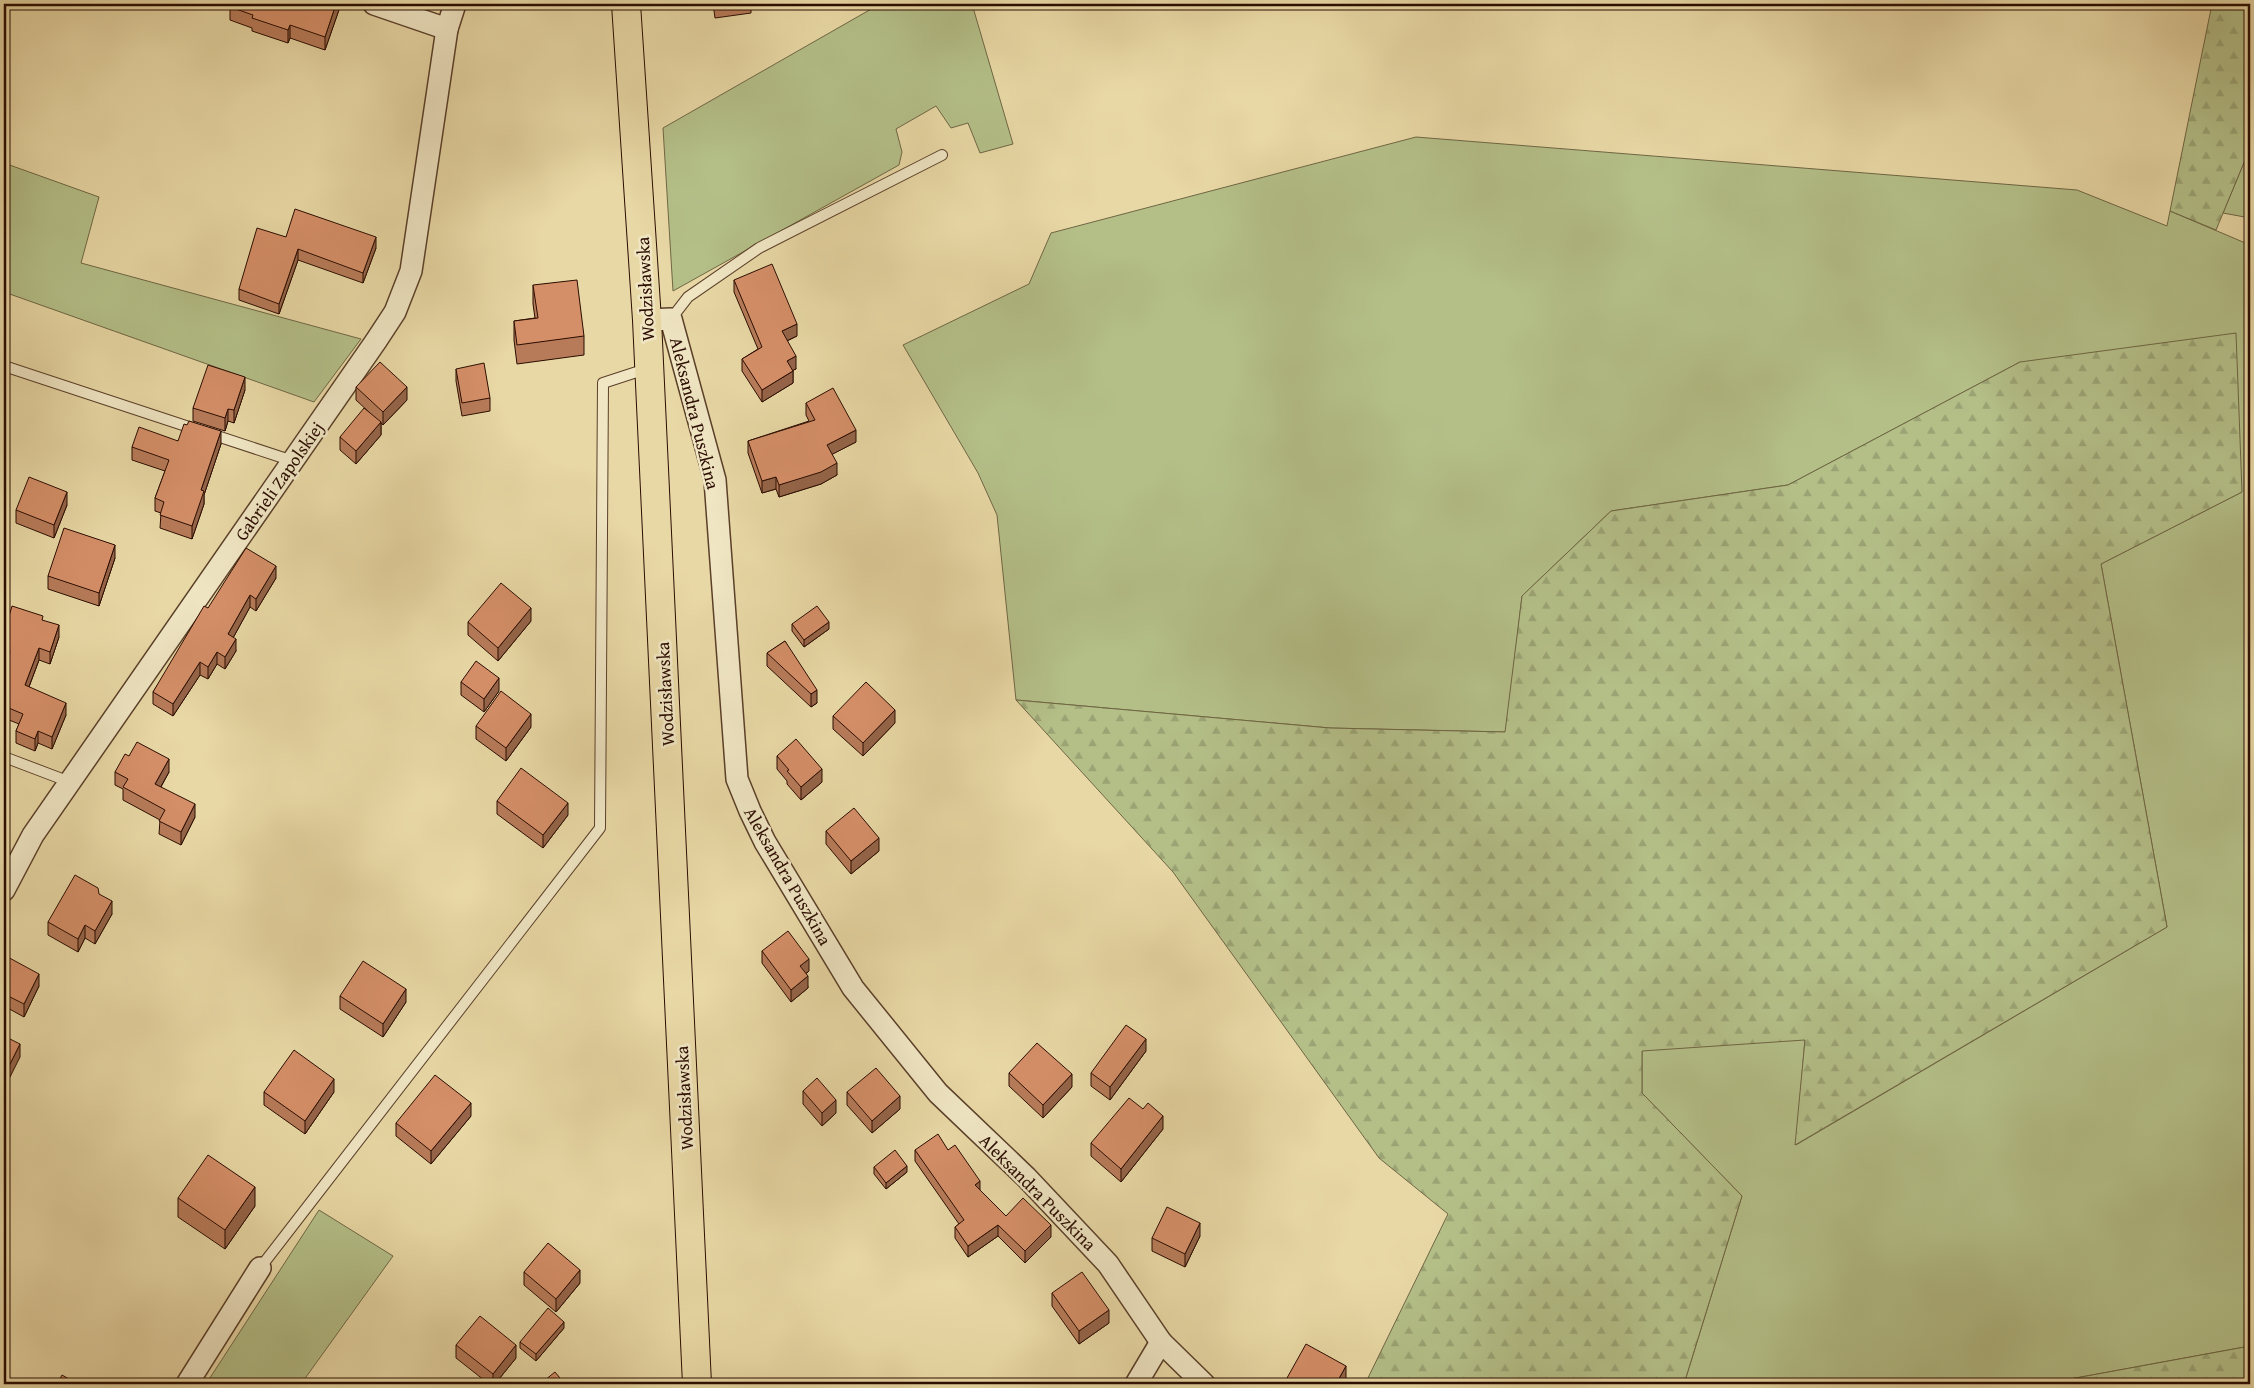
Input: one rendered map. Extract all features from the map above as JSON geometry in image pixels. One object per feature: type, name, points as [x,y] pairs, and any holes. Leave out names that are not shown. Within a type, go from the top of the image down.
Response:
[{"type":"main road","name":"Wodzisławska","points":[[626,4],[659,320],[650,368],[697,1384]]},
{"type":"street","points":[[374,4],[447,30]]},
{"type":"street","name":"Gabrieli Zapolskiej","points":[[4,890],[33,835],[395,312],[411,271],[447,30],[455,4]]},
{"type":"street","name":"Aleksandra Puszkina","points":[[659,320],[715,480],[737,779],[765,842],[853,988],[938,1093],[1026,1177],[1108,1264],[1161,1342],[1204,1384]]},
{"type":"street","points":[[187,1384],[260,1268]]},
{"type":"street","points":[[1136,1384],[1161,1342]]},
{"type":"lane","points":[[659,320],[688,297],[759,248],[942,155]]},
{"type":"lane","points":[[4,366],[293,461]]},
{"type":"lane","points":[[260,1268],[600,828],[603,383],[650,368]]},
{"type":"lane","points":[[4,757],[70,782]]},
{"type":"green space","points":[[880,4],[972,4],[1013,144],[980,153],[968,123],[951,128],[936,106],[896,129],[902,152],[899,165],[673,291],[663,128]]},
{"type":"green space","points":[[2212,4],[2250,4],[2250,148],[2216,230],[2170,211]]},
{"type":"green space","points":[[1416,137],[2077,190],[2167,226],[2170,211],[2250,245],[2250,1346],[2043,1384],[1684,1384],[1742,1196],[1642,1093],[1642,1050],[1805,1039],[1796,1145],[2167,927],[2101,564],[2242,492],[2020,362],[1788,485],[1611,511],[1522,596],[1506,732],[1330,728],[1016,700],[997,515],[978,473],[903,345],[1029,284],[1051,233]]},
{"type":"green space","points":[[2250,148],[2250,218],[2223,213]]},
{"type":"green space","points":[[4,163],[99,197],[81,263],[361,339],[314,402],[4,292]]},
{"type":"green space","points":[[2236,333],[2242,492],[2101,564],[2167,927],[1795,1145],[1805,1040],[1642,1051],[1642,1093],[1742,1196],[1684,1384],[1365,1384],[1448,1214],[1379,1158],[1173,872],[1016,700],[1330,728],[1505,732],[1522,596],[1611,511],[1788,485],[2020,362]]},
{"type":"green space","points":[[319,1210],[393,1256],[301,1384],[206,1384]]},
{"type":"green space","points":[[2250,1346],[2250,1384],[2043,1384]]},
{"type":"building","points":[[231,4],[336,4],[325,37],[290,25],[288,30],[252,18],[253,15],[230,7]]},
{"type":"building","points":[[295,209],[376,237],[363,273],[298,249],[279,304],[239,289],[257,228],[286,237]]},
{"type":"building","points":[[772,264],[797,324],[782,331],[796,356],[787,361],[793,371],[762,390],[742,359],[762,347],[734,280]]},
{"type":"building","points":[[577,280],[584,336],[517,345],[514,321],[538,318],[533,285]]},
{"type":"building","points":[[380,362],[407,387],[383,412],[356,387]]},
{"type":"building","points":[[484,363],[490,398],[462,403],[456,369]]},
{"type":"building","points":[[208,365],[245,377],[234,410],[228,409],[225,418],[193,408]]},
{"type":"building","points":[[833,388],[856,430],[827,445],[837,463],[821,472],[779,485],[776,477],[762,481],[748,441],[815,420],[806,403]]},
{"type":"building","points":[[364,408],[381,422],[356,451],[340,437]]},
{"type":"building","points":[[189,421],[221,431],[201,490],[204,491],[192,526],[160,515],[164,502],[155,498],[169,460],[132,447],[139,427],[178,441],[184,424],[187,425]]},
{"type":"building","points":[[29,477],[67,492],[54,525],[16,510]]},
{"type":"building","points":[[64,528],[115,545],[99,593],[48,576]]},
{"type":"building","points":[[246,548],[276,566],[256,599],[250,595],[228,634],[236,639],[225,657],[217,652],[208,667],[200,662],[173,704],[153,692],[204,606],[208,608]]},
{"type":"building","points":[[501,583],[531,608],[498,648],[468,622]]},
{"type":"building","points":[[12,606],[43,616],[42,620],[59,625],[50,652],[39,648],[25,685],[66,703],[52,737],[38,731],[35,739],[16,731],[23,714],[4,706],[4,668],[10,651],[4,649],[4,633]]},
{"type":"building","points":[[817,606],[829,622],[804,640],[792,624]]},
{"type":"building","points":[[785,641],[817,690],[811,694],[767,653]]},
{"type":"building","points":[[476,661],[499,678],[484,699],[461,682]]},
{"type":"building","points":[[866,682],[895,710],[863,743],[833,716]]},
{"type":"building","points":[[501,691],[531,714],[506,748],[476,726]]},
{"type":"building","points":[[796,739],[822,769],[801,787],[777,756]]},
{"type":"building","points":[[137,742],[169,759],[155,784],[195,804],[181,832],[159,821],[165,810],[123,787],[128,779],[115,772],[125,754],[129,756]]},
{"type":"building","points":[[521,768],[568,803],[543,835],[497,801]]},
{"type":"building","points":[[854,808],[879,838],[851,861],[826,831]]},
{"type":"building","points":[[75,875],[98,888],[99,894],[112,901],[95,931],[85,925],[78,939],[48,922]]},
{"type":"building","points":[[788,931],[809,959],[800,966],[808,976],[791,990],[762,951]]},
{"type":"building","points":[[4,955],[39,974],[24,1004],[4,994]]},
{"type":"building","points":[[363,961],[406,989],[383,1024],[340,996]]},
{"type":"building","points":[[1126,1025],[1146,1039],[1110,1087],[1091,1073]]},
{"type":"building","points":[[4,1036],[20,1044],[4,1076]]},
{"type":"building","points":[[1037,1043],[1072,1074],[1043,1105],[1009,1073]]},
{"type":"building","points":[[294,1050],[334,1079],[305,1121],[264,1092]]},
{"type":"building","points":[[876,1068],[900,1096],[872,1121],[847,1092]]},
{"type":"building","points":[[435,1075],[471,1103],[431,1151],[396,1123]]},
{"type":"building","points":[[817,1078],[836,1100],[822,1113],[803,1091]]},
{"type":"building","points":[[1129,1098],[1143,1109],[1148,1103],[1163,1116],[1121,1169],[1091,1143]]},
{"type":"building","points":[[938,1134],[948,1150],[955,1145],[980,1181],[975,1185],[1006,1216],[1023,1198],[1051,1225],[1025,1251],[998,1225],[968,1246],[955,1227],[964,1220],[915,1150]]},
{"type":"building","points":[[895,1150],[907,1166],[886,1183],[874,1167]]},
{"type":"building","points":[[208,1155],[255,1187],[225,1230],[178,1198]]},
{"type":"building","points":[[1167,1207],[1200,1223],[1185,1254],[1152,1238]]},
{"type":"building","points":[[548,1243],[580,1270],[556,1299],[524,1272]]},
{"type":"building","points":[[1082,1272],[1109,1310],[1079,1331],[1052,1293]]},
{"type":"building","points":[[548,1308],[564,1322],[536,1354],[520,1342]]},
{"type":"building","points":[[480,1316],[516,1345],[493,1374],[456,1345]]},
{"type":"building","points":[[1306,1344],[1346,1366],[1336,1384],[1298,1384],[1287,1378]]},
{"type":"building","points":[[555,1372],[565,1384],[540,1384]]},
{"type":"building","points":[[62,1375],[78,1384],[57,1384]]},
{"type":"building","points":[[45,1380],[52,1384],[43,1384]]}]
